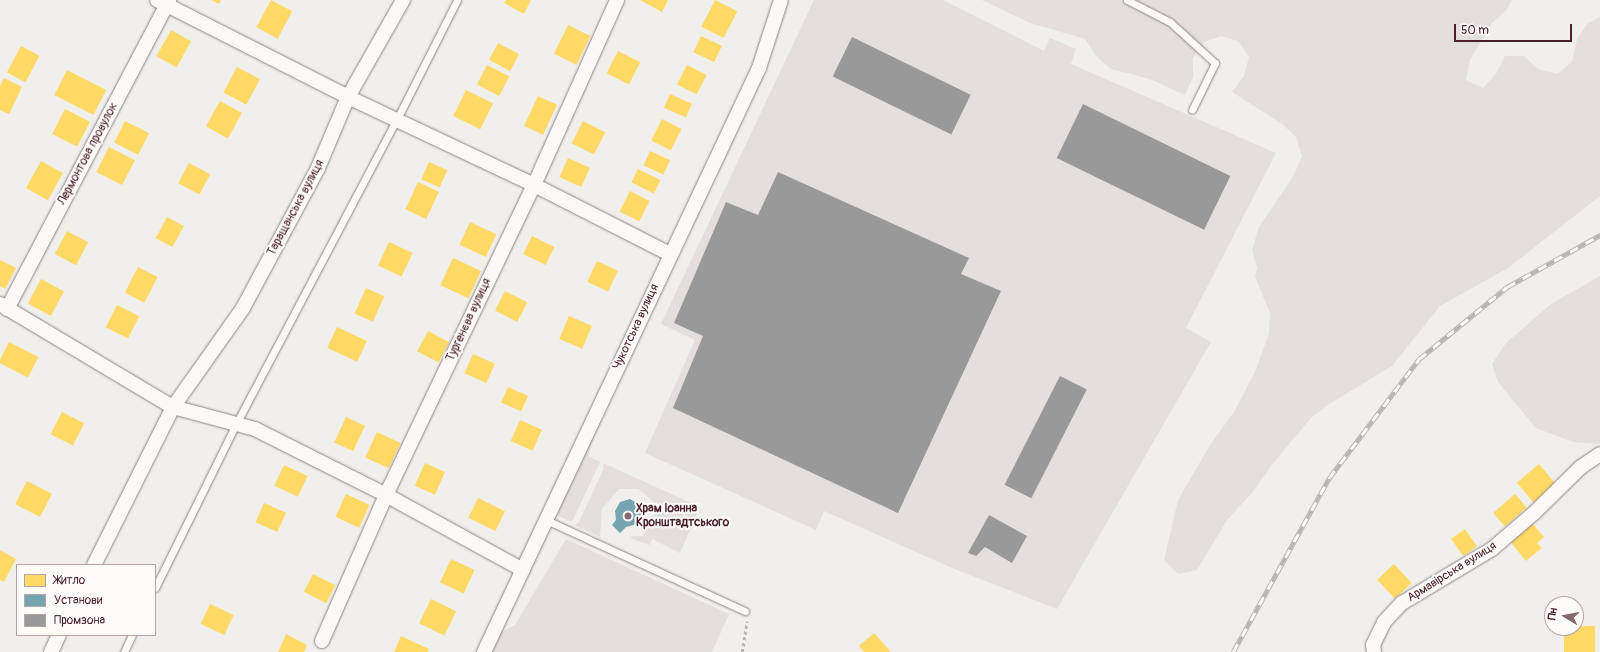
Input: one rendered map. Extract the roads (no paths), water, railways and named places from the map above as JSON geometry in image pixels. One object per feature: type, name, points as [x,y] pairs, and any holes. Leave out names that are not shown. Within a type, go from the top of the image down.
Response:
[{"type":"street","name":"Таращанська вулиця","points":[[94,564],[173,407],[243,308],[318,168],[348,97],[403,0]]},
{"type":"street","name":"Тургенєва вулиця","points":[[322,641],[386,495],[534,185],[617,0]]},
{"type":"street","name":"Чукотська вулиця","points":[[484,652],[670,254],[759,68],[781,0]]},
{"type":"street","points":[[164,2],[348,97],[534,185],[670,254]]},
{"type":"street","name":"Лермонтова провулок","points":[[4,306],[164,2]]},
{"type":"street","points":[[4,306],[173,407],[255,429],[386,495],[523,570]]},
{"type":"street","name":"Армавірська вулиця","points":[[1374,652],[1373,644],[1384,622],[1402,603],[1492,549],[1534,513],[1581,467],[1600,454]]},
{"type":"street","points":[[51,652],[59,636]]},
{"type":"lane","points":[[156,586],[236,424],[397,120],[457,0]]},
{"type":"lane","points":[[1127,0],[1170,22],[1215,63],[1192,110]]},
{"type":"lane","points":[[546,520],[745,611]]},
{"type":"lane","points":[[124,652],[132,636]]},
{"type":"railway","points":[[1233,652],[1329,478],[1419,359],[1507,287],[1600,235]]},
{"type":"place","name":"Храм Іоанна Кронштадтського","points":[[628,516]]}]
